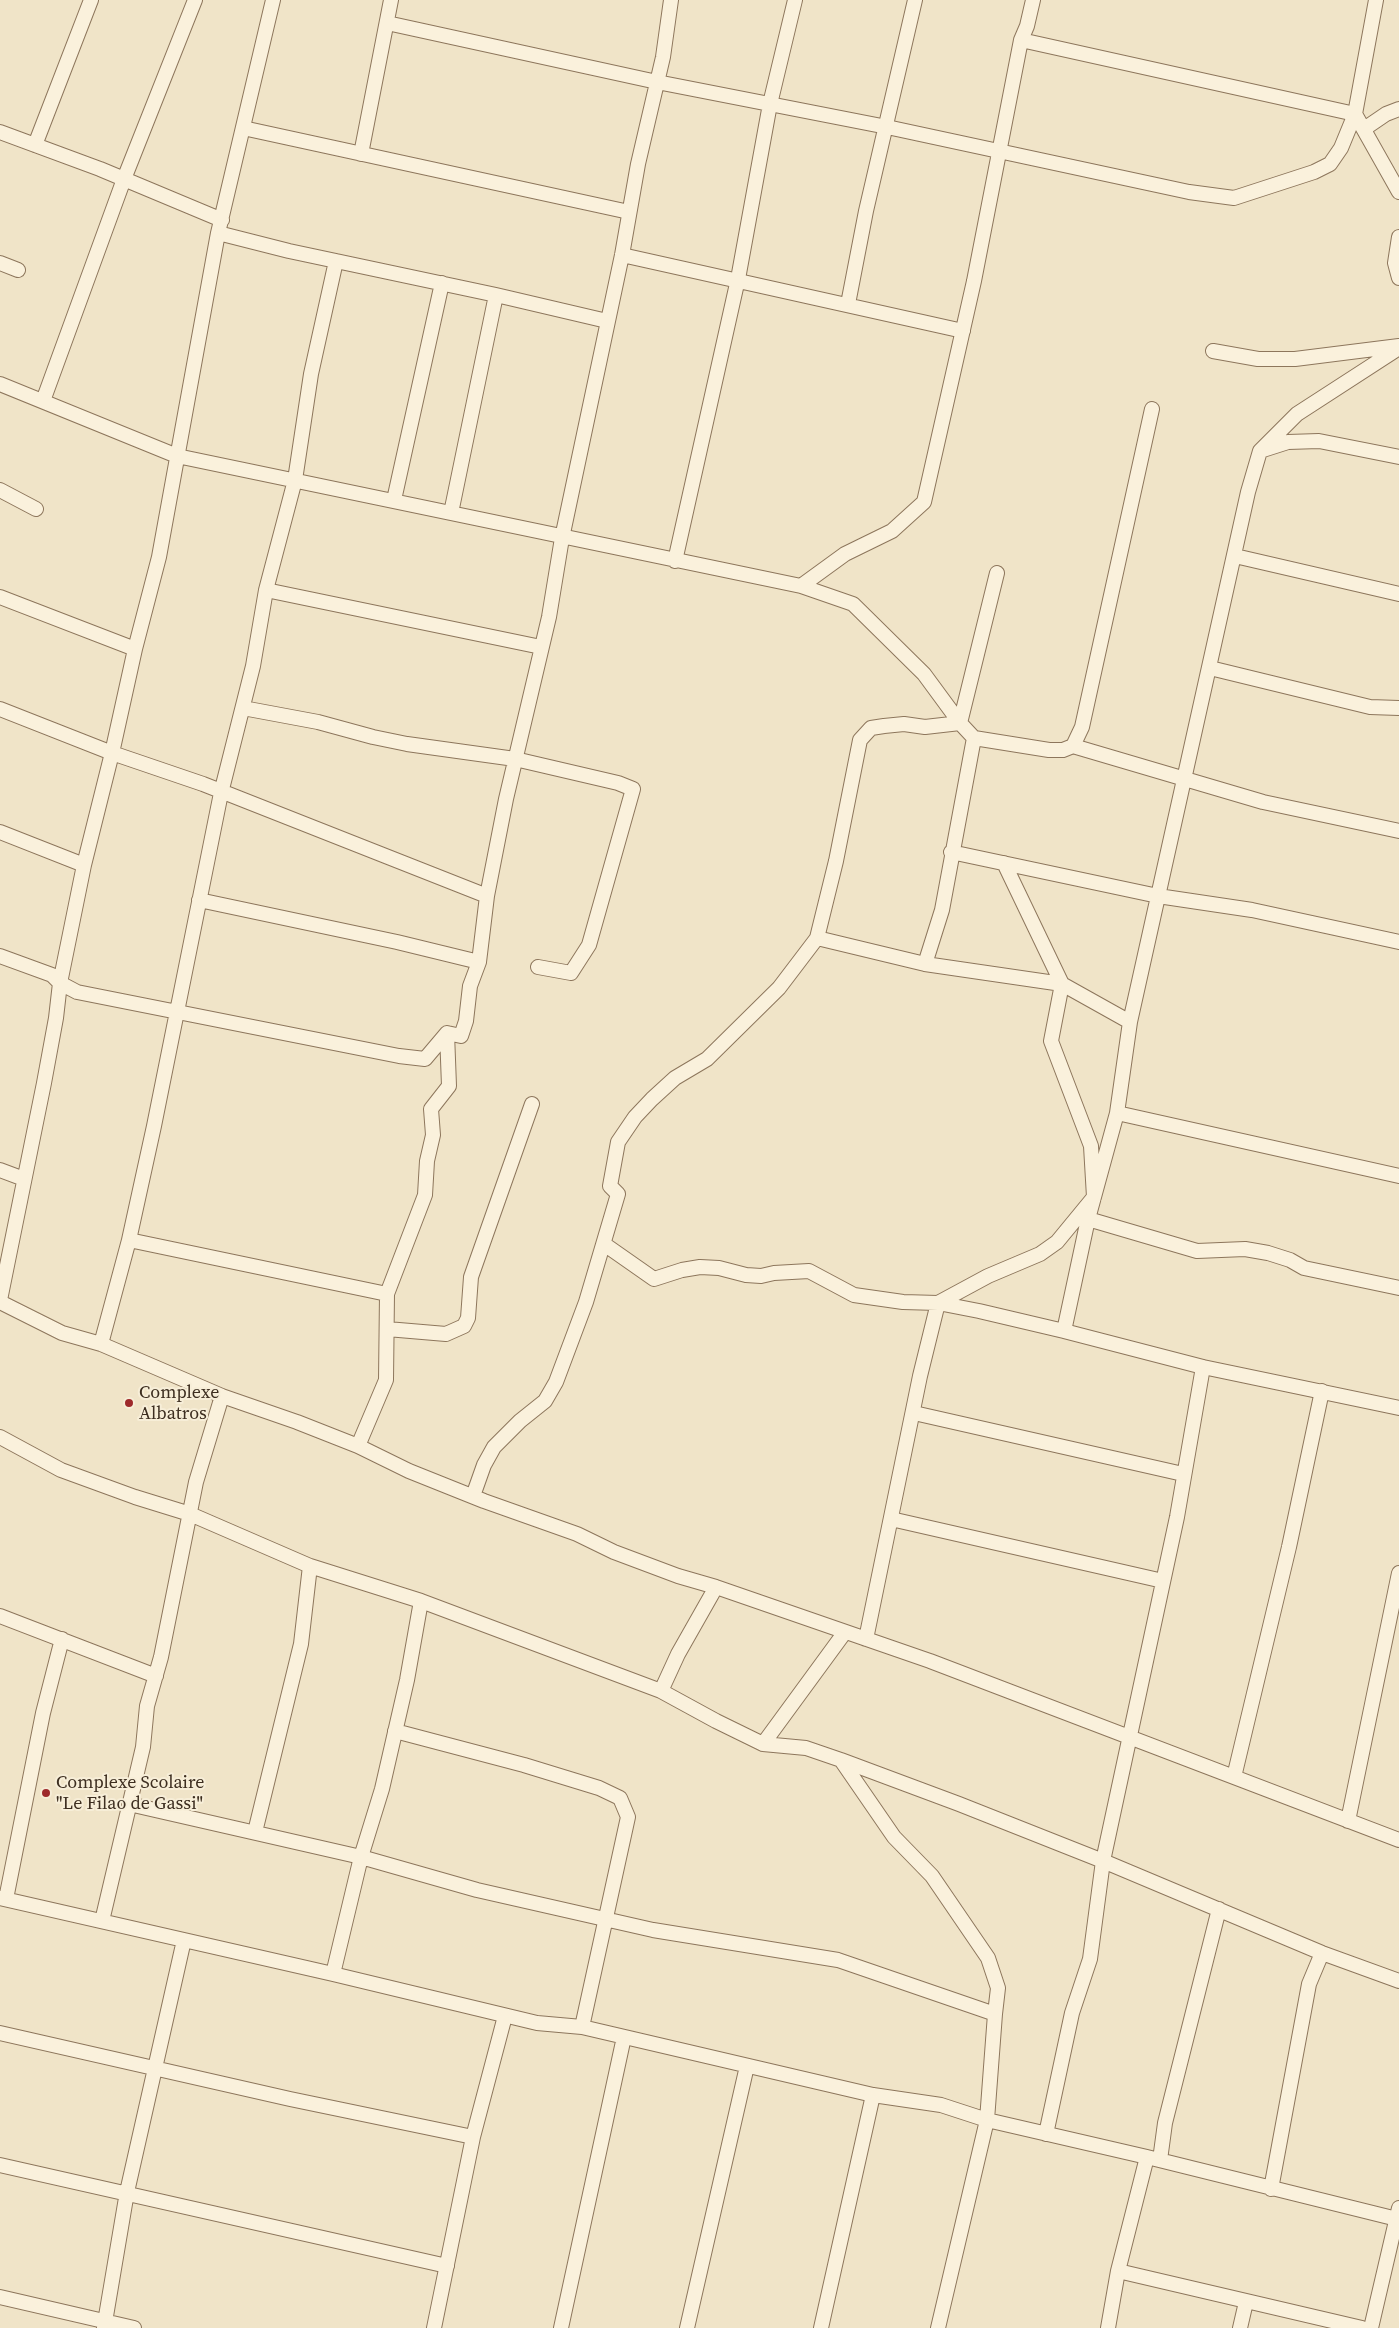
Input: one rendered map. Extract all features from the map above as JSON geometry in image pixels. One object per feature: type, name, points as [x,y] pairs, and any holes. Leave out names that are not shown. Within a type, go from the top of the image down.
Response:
[{"type":"street","points":[[35,145],[91,0]]},
{"type":"street","points":[[43,400],[124,179],[195,0]]},
{"type":"street","points":[[273,0],[220,226],[159,557],[135,649],[84,866],[0,1301],[62,1332],[101,1344],[222,1396],[358,1446],[409,1471],[577,1534],[614,1552],[678,1576],[716,1587],[930,1661],[1399,1840]]},
{"type":"street","points":[[361,154],[392,0]]},
{"type":"street","points":[[447,1033],[461,1036],[466,1021],[470,986],[479,962],[487,896],[515,760],[549,617],[562,538],[622,255],[629,212],[657,82],[671,0]]},
{"type":"street","points":[[675,561],[738,279],[770,104],[795,0]]},
{"type":"street","points":[[848,304],[866,211],[915,0]]},
{"type":"street","points":[[801,586],[845,554],[892,531],[924,502],[963,331],[1021,40],[1028,26],[1033,0]]},
{"type":"street","points":[[387,23],[657,82],[887,127],[1000,153],[1189,192],[1234,198],[1314,172],[1330,164],[1341,148],[1355,114],[1374,0]]},
{"type":"street","points":[[1021,40],[1355,114],[1399,192]]},
{"type":"street","points":[[1364,129],[1386,114],[1399,109]]},
{"type":"street","points":[[243,128],[629,212]]},
{"type":"street","points":[[0,132],[124,179],[220,226],[336,262],[442,283],[607,321]]},
{"type":"street","points":[[1399,237],[1395,263],[1399,278]]},
{"type":"street","points":[[622,255],[738,279],[963,331]]},
{"type":"street","points":[[101,1344],[130,1240],[221,793],[243,708],[266,590],[295,480],[311,374],[336,262]]},
{"type":"street","points":[[0,263],[18,270]]},
{"type":"street","points":[[394,500],[442,283]]},
{"type":"street","points":[[451,513],[496,295]]},
{"type":"street","points":[[1213,351],[1267,359],[1313,357],[1399,347]]},
{"type":"street","points":[[1064,1330],[1088,1219],[1117,1113],[1130,1022],[1260,451],[1297,414],[1399,347]]},
{"type":"street","points":[[0,384],[177,456],[394,500],[562,538],[801,586],[853,604],[924,674],[960,723],[974,738],[1049,750],[1063,750],[1073,746],[1263,802],[1399,831]]},
{"type":"street","points":[[1073,746],[1082,727],[1152,409]]},
{"type":"street","points":[[1260,451],[1288,442],[1319,441],[1399,457]]},
{"type":"street","points":[[0,490],[36,508]]},
{"type":"street","points":[[1235,556],[1399,594]]},
{"type":"street","points":[[960,723],[997,573]]},
{"type":"street","points":[[266,590],[541,647]]},
{"type":"street","points":[[0,597],[135,649]]},
{"type":"street","points":[[1210,668],[1370,707],[1399,708]]},
{"type":"street","points":[[243,708],[318,722],[398,742],[515,760],[618,783],[633,789],[589,945],[572,973],[538,967]]},
{"type":"street","points":[[0,709],[112,753],[203,784],[221,793],[487,896]]},
{"type":"street","points":[[473,1496],[484,1465],[494,1447],[520,1421],[546,1401],[556,1382],[586,1302],[618,1194],[610,1186],[618,1142],[635,1117],[675,1078],[707,1059],[779,988],[817,938],[836,861],[860,740],[871,728],[904,724],[925,727],[960,723]]},
{"type":"street","points":[[924,964],[942,910],[951,852],[974,738]]},
{"type":"street","points":[[0,832],[84,866]]},
{"type":"street","points":[[951,852],[1158,896],[1252,910],[1399,942]]},
{"type":"street","points":[[866,1639],[914,1413],[920,1376],[938,1304],[988,1276],[1026,1262],[1046,1250],[1057,1242],[1094,1198],[1091,1146],[1051,1041],[1062,984],[1004,863]]},
{"type":"street","points":[[199,900],[397,942],[479,962]]},
{"type":"street","points":[[817,938],[924,964],[1062,984],[1130,1022]]},
{"type":"street","points":[[0,956],[52,975],[60,983],[76,992],[370,1051],[425,1059],[447,1033]]},
{"type":"street","points":[[358,1446],[386,1380],[387,1294],[425,1195],[428,1161],[433,1135],[431,1109],[449,1086],[447,1033]]},
{"type":"street","points":[[387,1328],[440,1334],[455,1331],[464,1326],[468,1318],[471,1277],[532,1104]]},
{"type":"street","points":[[1117,1113],[1399,1176]]},
{"type":"street","points":[[0,1170],[24,1179]]},
{"type":"street","points":[[1088,1219],[1197,1251],[1245,1249],[1268,1253],[1290,1260],[1304,1268],[1399,1288]]},
{"type":"street","points":[[130,1240],[387,1294]]},
{"type":"street","points":[[604,1244],[654,1279],[682,1270],[700,1267],[718,1268],[746,1275],[761,1276],[787,1271],[809,1271],[854,1295],[903,1302],[938,1304],[1064,1330],[1203,1368],[1399,1408]]},
{"type":"street","points":[[1046,2134],[1072,2013],[1090,1959],[1103,1861],[1128,1736],[1163,1582],[1203,1368]]},
{"type":"street","points":[[1234,1777],[1283,1576],[1322,1391]]},
{"type":"street","points":[[102,1921],[143,1746],[147,1706],[156,1676],[196,1482],[222,1396]]},
{"type":"street","points":[[914,1413],[1183,1474]]},
{"type":"street","points":[[0,1437],[61,1470],[135,1498],[190,1514],[310,1566],[421,1601],[661,1691],[763,1744],[806,1748],[841,1760],[1103,1861],[1322,1953],[1399,1981]]},
{"type":"street","points":[[891,1520],[1163,1582]]},
{"type":"street","points":[[255,1832],[301,1644],[310,1566]]},
{"type":"street","points":[[1348,1821],[1399,1572]]},
{"type":"street","points":[[661,1691],[678,1654],[716,1587]]},
{"type":"street","points":[[333,1974],[361,1857],[382,1789],[421,1601]]},
{"type":"street","points":[[0,1616],[156,1676]]},
{"type":"street","points":[[763,1744],[845,1632]]},
{"type":"street","points":[[62,1639],[43,1713],[3,1899],[333,1974],[505,2016],[537,2023],[582,2027],[873,2094],[941,2105],[988,2120],[1271,2189],[1398,2214],[1371,2328]]},
{"type":"street","points":[[395,1731],[524,1764],[598,1788],[620,1798],[628,1817],[582,2027]]},
{"type":"street","points":[[841,1760],[894,1837],[932,1876],[988,1958],[998,1988],[988,2120],[938,2328]]},
{"type":"street","points":[[129,1804],[361,1857],[477,1890],[606,1920],[653,1930],[838,1960],[995,2014]]},
{"type":"street","points":[[1108,2328],[1118,2271],[1165,2123],[1219,1910]]},
{"type":"street","points":[[105,2325],[127,2192],[184,1940]]},
{"type":"street","points":[[1271,2189],[1309,1984],[1322,1953]]},
{"type":"street","points":[[434,2328],[473,2137],[505,2016]]},
{"type":"street","points":[[0,2033],[290,2099],[473,2137]]},
{"type":"street","points":[[561,2328],[624,2037]]},
{"type":"street","points":[[686,2328],[747,2066]]},
{"type":"street","points":[[821,2328],[873,2094]]},
{"type":"street","points":[[0,2165],[127,2192],[448,2266]]},
{"type":"street","points":[[1118,2271],[1362,2328]]},
{"type":"street","points":[[0,2297],[105,2325],[134,2328]]},
{"type":"street","points":[[1240,2328],[1246,2302]]},
{"type":"place","name":"Complexe Albatros","points":[[129,1403]]},
{"type":"place","name":"Complexe Scolaire \"Le Filao de Gassi\"","points":[[46,1793]]}]
